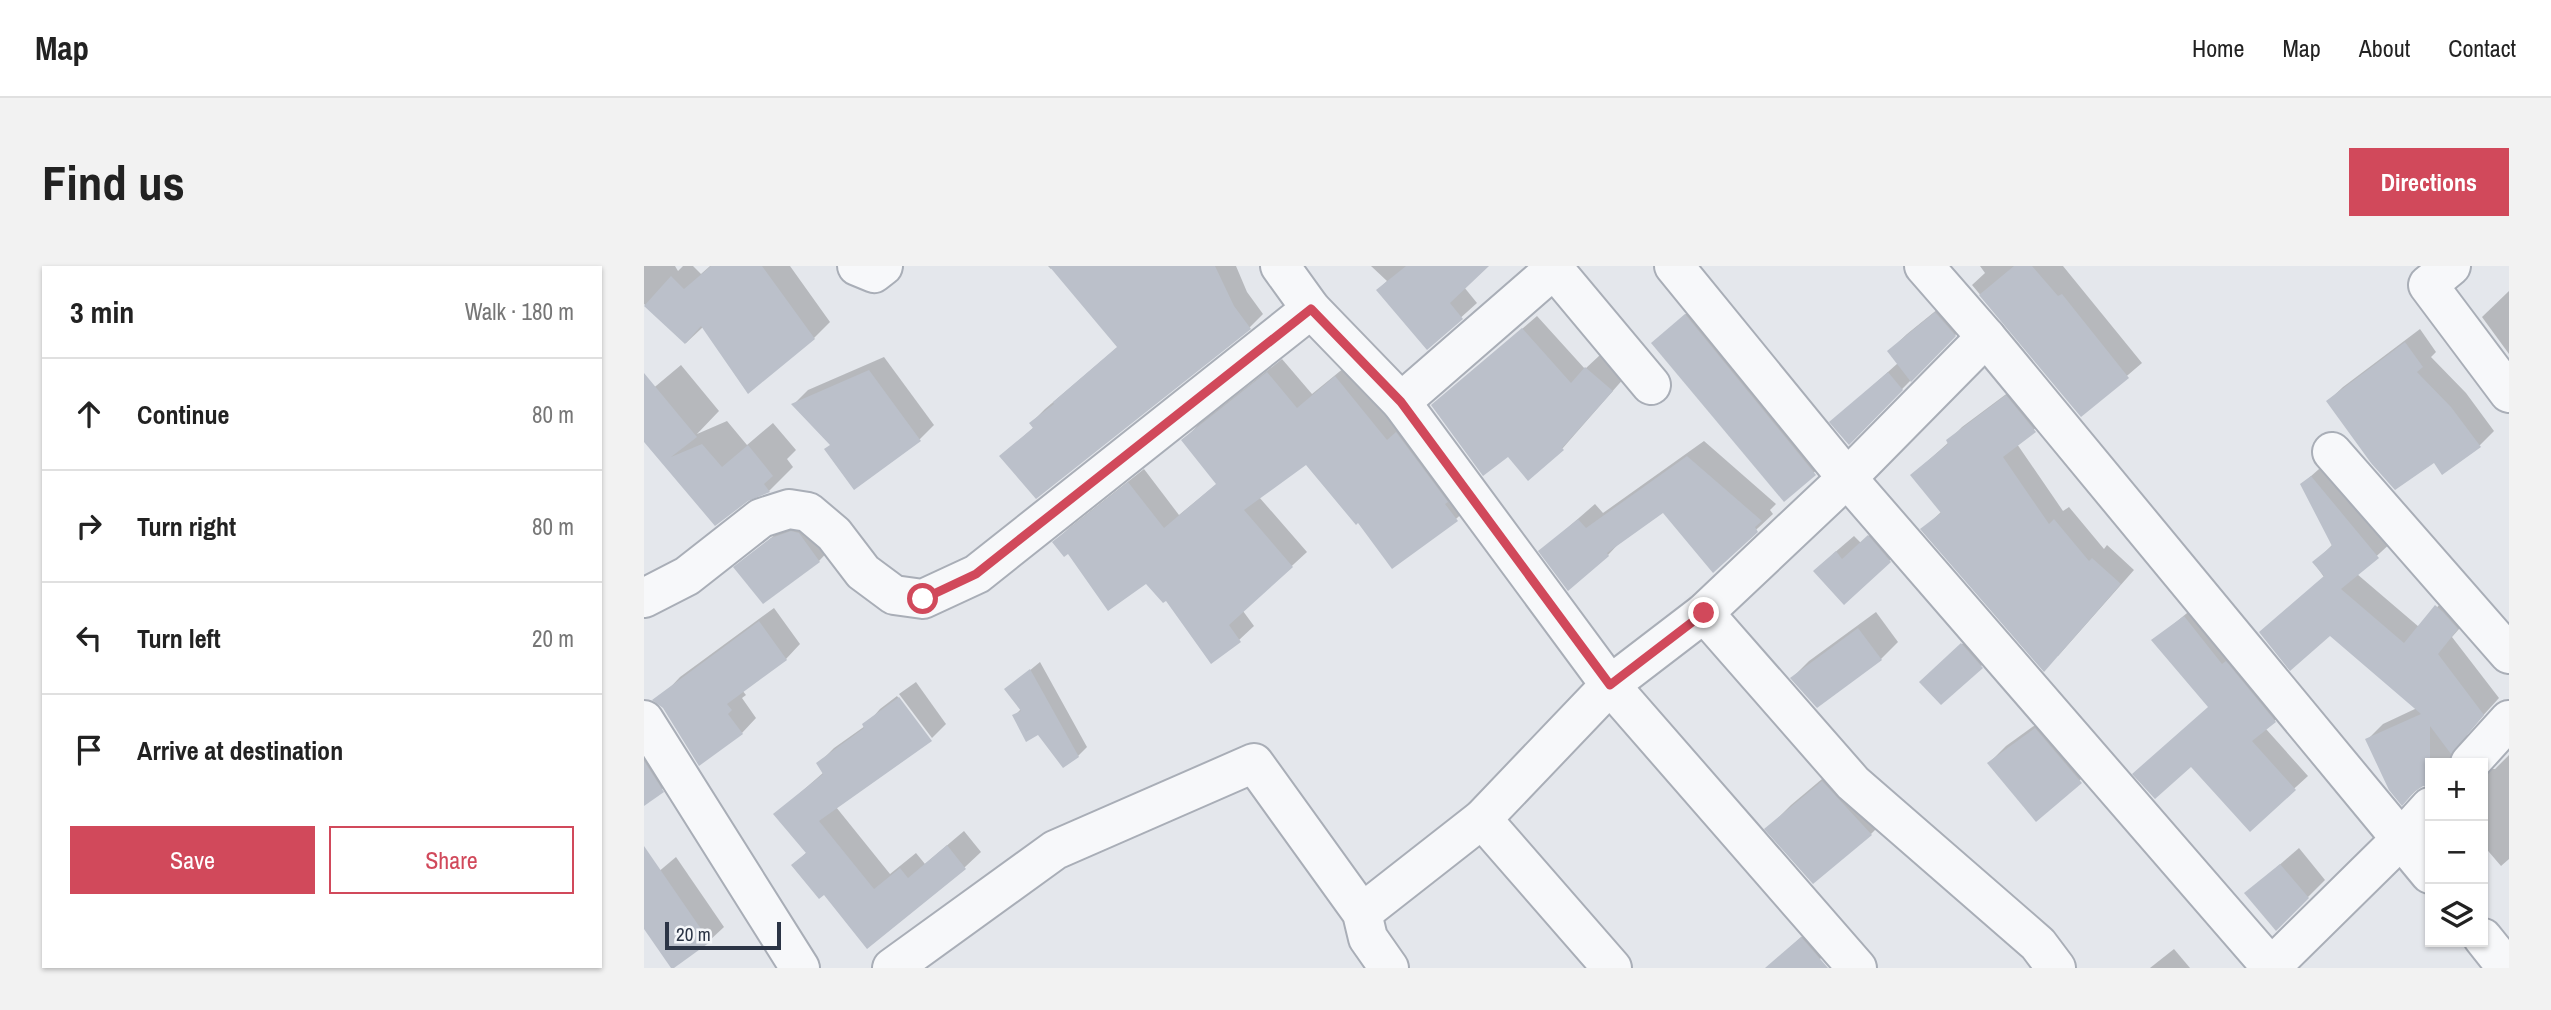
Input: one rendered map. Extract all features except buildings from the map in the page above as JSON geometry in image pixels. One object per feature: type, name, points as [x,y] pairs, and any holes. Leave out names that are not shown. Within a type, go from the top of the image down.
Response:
[{"type":"street","points":[[857,266],[874,273],[883,266]]},
{"type":"street","points":[[1280,266],[1311,309],[1401,402],[1610,685],[1857,968]]},
{"type":"street","points":[[1674,266],[1847,478],[2271,967],[2425,813]]},
{"type":"street","points":[[1924,266],[1986,337],[2425,868]]},
{"type":"street","points":[[2451,266],[2428,285],[2509,393]]},
{"type":"street","points":[[1401,402],[1555,267],[1651,385]]},
{"type":"street","points":[[644,598],[687,576],[761,518],[789,509],[808,512],[834,534],[863,572],[894,595],[923,599],[976,574],[1311,309]]},
{"type":"street","points":[[1362,913],[1482,819],[1610,685],[1704,613],[1847,478],[1986,337]]},
{"type":"street","points":[[2332,452],[2509,654]]},
{"type":"street","points":[[1704,613],[1853,783],[2038,944],[2056,968]]},
{"type":"street","points":[[644,720],[800,968]]},
{"type":"street","points":[[2475,758],[2509,720]]},
{"type":"street","points":[[891,968],[1055,850],[1254,763],[1362,913],[1368,937],[1389,968]]},
{"type":"street","points":[[1482,819],[1612,968]]},
{"type":"street","points":[[2488,944],[2507,968]]},
{"type":"route","points":[[923,599],[976,574],[1311,309],[1401,402],[1610,685],[1704,613]]}]
